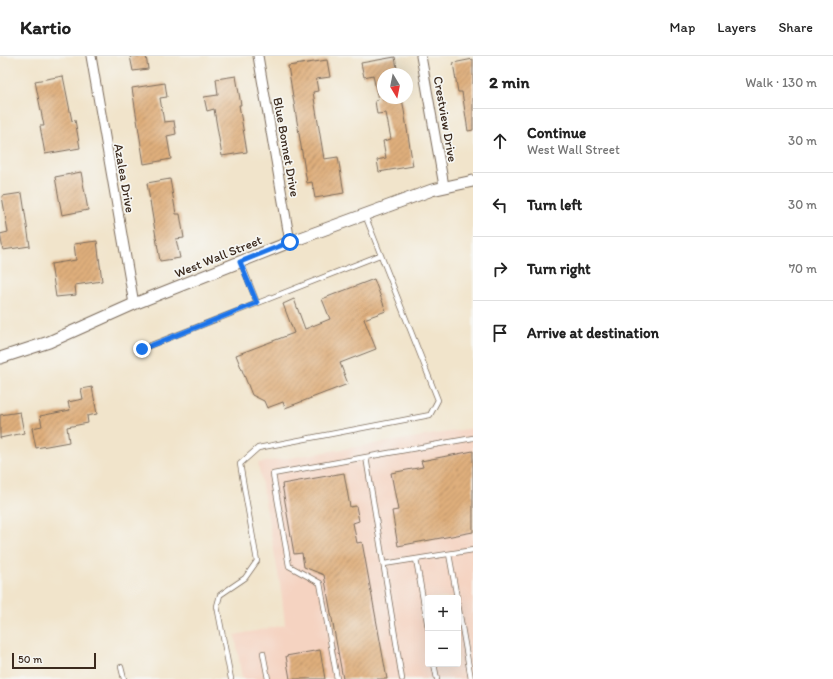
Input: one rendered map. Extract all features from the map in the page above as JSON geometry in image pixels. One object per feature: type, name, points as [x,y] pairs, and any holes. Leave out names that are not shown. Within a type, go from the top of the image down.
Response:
[{"type":"street","name":"Azalea Drive","points":[[91,56],[134,304]]},
{"type":"street","name":"Blue Bonnet Drive","points":[[258,56],[290,242]]},
{"type":"street","name":"Crestview Drive","points":[[421,56],[444,186]]},
{"type":"street","name":"West Wall Street","points":[[0,358],[49,342],[134,304],[290,242],[444,186],[473,181]]},
{"type":"lane","points":[[231,679],[217,606],[220,595],[245,578],[257,561],[240,464],[258,448],[430,415],[438,400],[365,215]]},
{"type":"lane","points":[[142,349],[380,255]]},
{"type":"lane","points":[[240,262],[257,303]]},
{"type":"lane","points":[[337,679],[320,583],[289,566],[272,474],[473,438]]},
{"type":"lane","points":[[366,457],[402,679]]},
{"type":"lane","points":[[384,564],[473,550]]},
{"type":"lane","points":[[449,554],[456,595]]},
{"type":"lane","points":[[416,559],[425,611]]},
{"type":"lane","points":[[461,620],[472,679]]},
{"type":"lane","points":[[263,652],[268,679]]},
{"type":"lane","points":[[121,667],[124,679]]},
{"type":"lane","points":[[435,667],[437,679]]},
{"type":"shaded area","points":[[473,428],[473,679],[242,679],[235,635],[285,625],[281,589],[258,463]]},
{"type":"building","points":[[130,56],[146,56],[148,69],[133,71]]},
{"type":"building","points":[[395,57],[397,68],[377,68],[377,95],[373,75],[364,77],[361,63]]},
{"type":"building","points":[[473,59],[473,130],[468,131],[462,92],[458,92],[453,63]]},
{"type":"building","points":[[327,60],[330,77],[316,79],[318,91],[313,92],[324,159],[338,157],[344,193],[315,198],[312,182],[307,183],[288,66]]},
{"type":"building","points":[[63,76],[72,121],[75,120],[80,148],[45,154],[40,126],[44,126],[35,81]]},
{"type":"building","points":[[236,76],[247,152],[222,156],[214,109],[207,111],[204,97],[218,95],[216,79]]},
{"type":"building","points":[[165,83],[167,97],[160,98],[164,122],[174,121],[176,134],[167,136],[171,159],[144,164],[132,88]]},
{"type":"building","points":[[377,100],[377,104],[403,104],[413,166],[379,172],[377,160],[386,158],[383,141],[391,139],[386,113],[377,114],[375,101]]},
{"type":"building","points":[[81,172],[88,210],[62,215],[55,177]]},
{"type":"building","points":[[170,179],[176,214],[180,214],[184,238],[176,239],[180,258],[160,261],[147,183]]},
{"type":"building","points":[[22,193],[30,246],[3,250],[0,234],[8,232],[2,196]]},
{"type":"building","points":[[97,241],[102,281],[75,285],[76,295],[56,297],[51,264],[76,260],[74,244]]},
{"type":"building","points":[[374,279],[386,311],[364,319],[376,349],[340,363],[348,384],[285,408],[283,402],[267,408],[264,401],[252,395],[236,355],[294,333],[283,304],[294,299],[305,329],[330,319],[322,299]]},
{"type":"building","points":[[92,387],[97,414],[87,416],[88,423],[67,427],[69,442],[36,448],[32,428],[42,426],[40,416],[70,410],[68,402],[83,399],[81,389]]},
{"type":"building","points":[[20,412],[24,433],[0,438],[0,415]]},
{"type":"building","points":[[473,451],[473,532],[398,546],[392,511],[398,510],[391,473],[423,467],[421,461]]},
{"type":"building","points":[[344,473],[350,507],[356,506],[359,521],[353,523],[357,543],[362,542],[387,679],[343,679],[324,575],[304,567],[302,553],[294,554],[282,484]]},
{"type":"building","points":[[320,650],[325,679],[290,679],[286,656]]},
{"type":"route","points":[[142,349],[257,303],[240,262],[290,242]]}]
